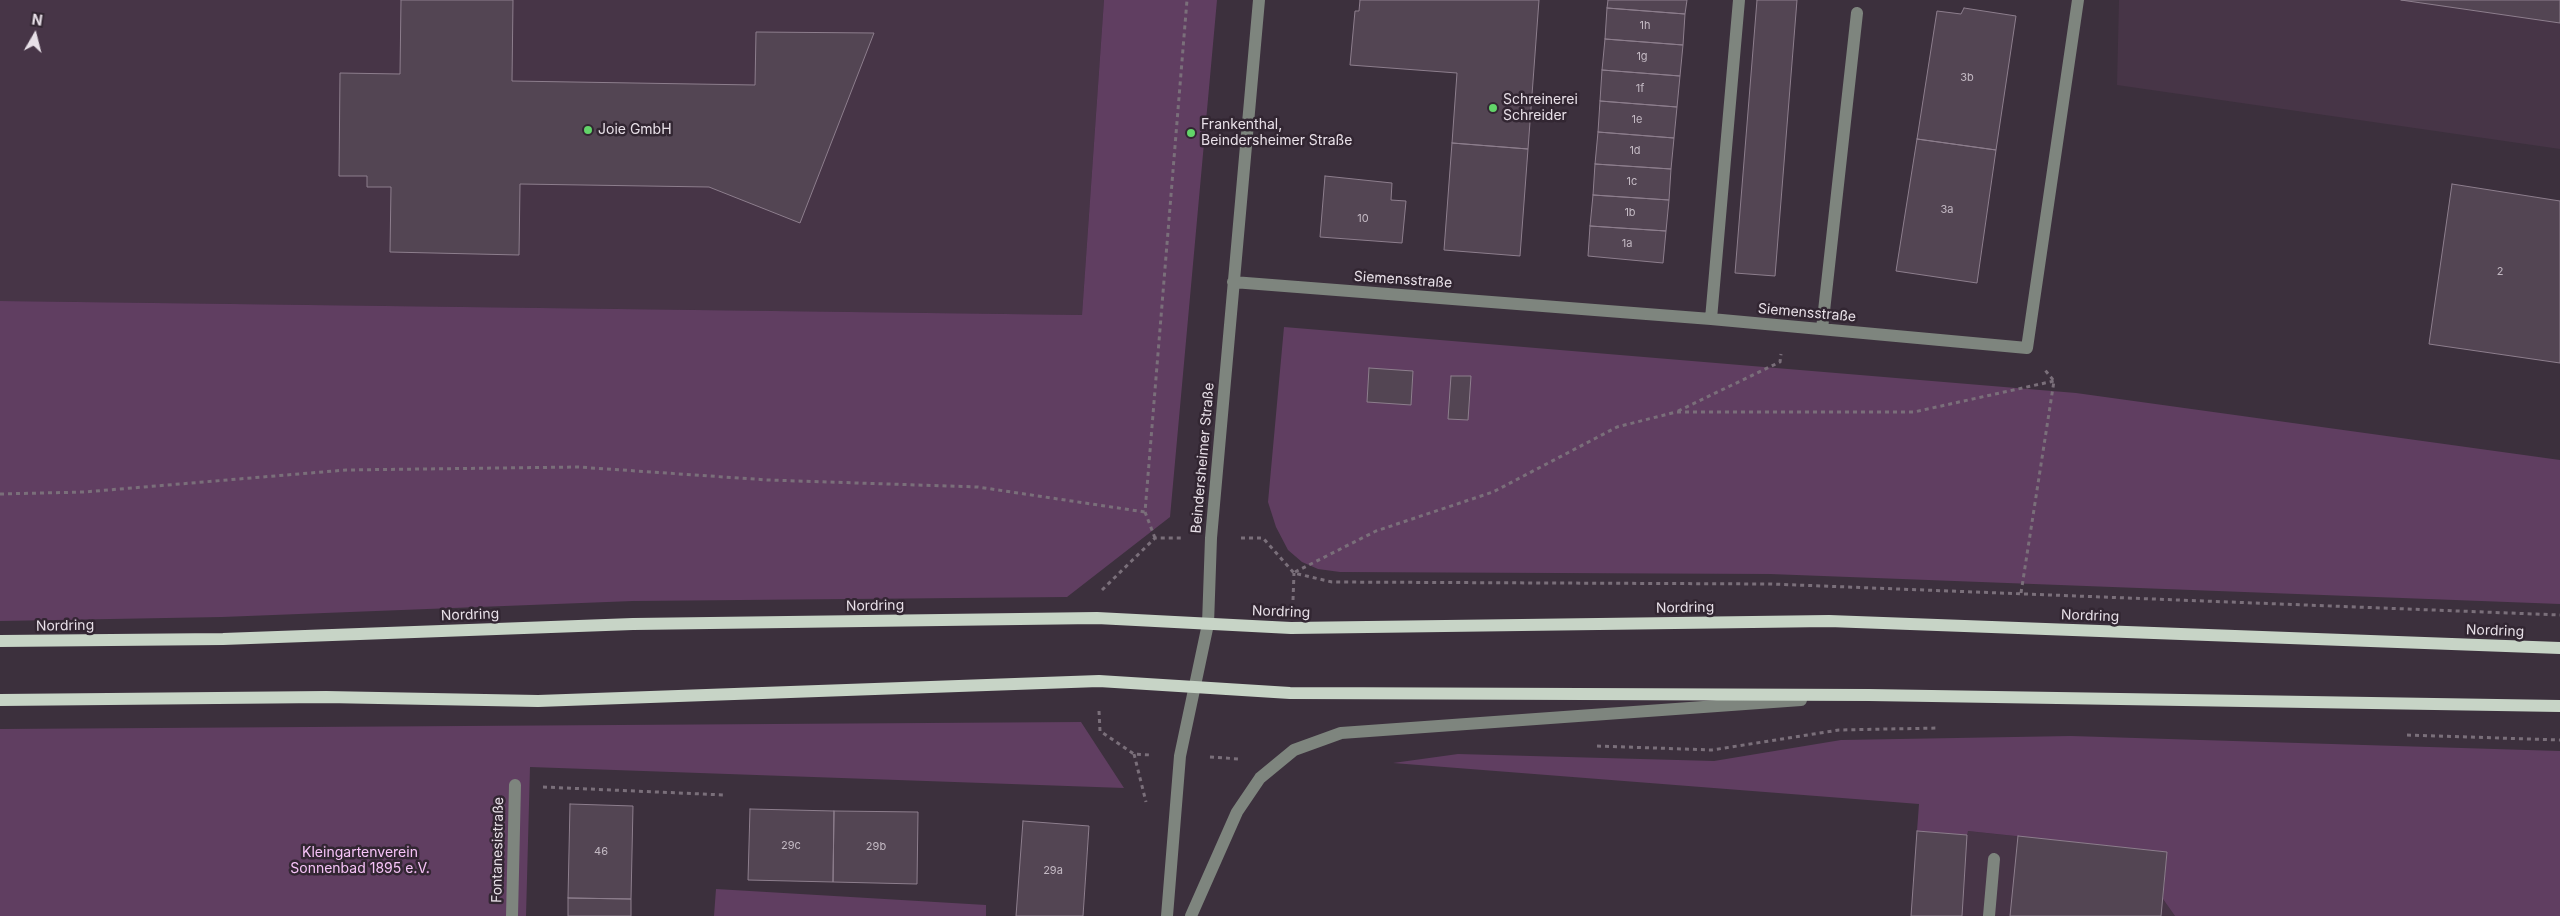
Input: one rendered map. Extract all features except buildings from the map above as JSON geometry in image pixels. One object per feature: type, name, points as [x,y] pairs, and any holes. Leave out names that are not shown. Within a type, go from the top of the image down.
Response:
[{"type":"main road","name":"Nordring","points":[[0,641],[232,639],[633,624],[1097,618],[1322,628],[1829,621],[2560,648]]},
{"type":"main road","points":[[0,700],[326,697],[538,701],[1099,681],[1290,693],[1869,695],[2560,706]]},
{"type":"street","name":"Beindersheimer Straße","points":[[1167,916],[1180,756],[1208,624],[1211,538],[1259,0]]},
{"type":"street","points":[[1711,319],[1739,0]]},
{"type":"street","name":"Siemensstraße","points":[[1233,282],[1711,319],[2027,348],[2078,0]]},
{"type":"street","points":[[1822,329],[1857,13]]},
{"type":"street","points":[[1190,916],[1237,812],[1260,778],[1294,750],[1341,732],[1869,695]]},
{"type":"street","name":"Fontanesistraße","points":[[512,916],[515,785]]},
{"type":"street","points":[[1989,916],[1994,859]]},
{"type":"path","points":[[1155,538],[1144,512],[1186,0]]},
{"type":"path","points":[[1294,573],[1376,531],[1493,492],[1617,427],[1676,412],[1780,362],[1783,326]]},
{"type":"path","points":[[1676,412],[1914,412],[2054,381],[2021,593]]},
{"type":"path","points":[[0,494],[84,492],[346,470],[578,467],[768,480],[978,488],[1144,512]]},
{"type":"path","points":[[1596,746],[1712,750],[1839,730],[1945,728]]},
{"type":"path","points":[[2403,735],[2560,740]]},
{"type":"path","points":[[1134,754],[1240,759],[1247,753]]},
{"type":"path","points":[[515,785],[725,795]]},
{"type":"shaded area","points":[[0,0],[1104,0],[1082,315],[0,301]]},
{"type":"shaded area","points":[[2119,0],[2560,0],[2560,149],[2117,85]]},
{"type":"shaded area","points":[[1917,831],[1967,835],[1967,831],[2167,852],[2163,899],[2175,916],[1911,916]]},
{"type":"green space","points":[[1104,0],[1217,0],[1170,517],[1067,597],[633,601],[222,617],[0,621],[0,301],[1082,315]]},
{"type":"green space","points":[[1284,327],[2076,393],[2560,460],[2560,604],[1770,574],[1340,572],[1318,569],[1302,562],[1288,550],[1276,527],[1268,502]]},
{"type":"green space","name":"Kleingartenverein Sonnenbad 1895 e.V.","points":[[1081,722],[1124,788],[530,767],[526,916],[0,916],[0,729]]},
{"type":"green space","points":[[2071,736],[2560,751],[2560,916],[2175,916],[2163,899],[2167,852],[1968,831],[1967,835],[1917,831],[1919,804],[1393,763],[1458,754],[1714,761],[1841,740]]},
{"type":"green space","points":[[716,889],[986,905],[986,916],[714,916]]},
{"type":"place","name":"Schreinerei Schreider","points":[[1493,108]]},
{"type":"place","name":"Joie GmbH","points":[[588,130]]},
{"type":"place","name":"Frankenthal, Beindersheimer Straße","points":[[1191,133]]}]
